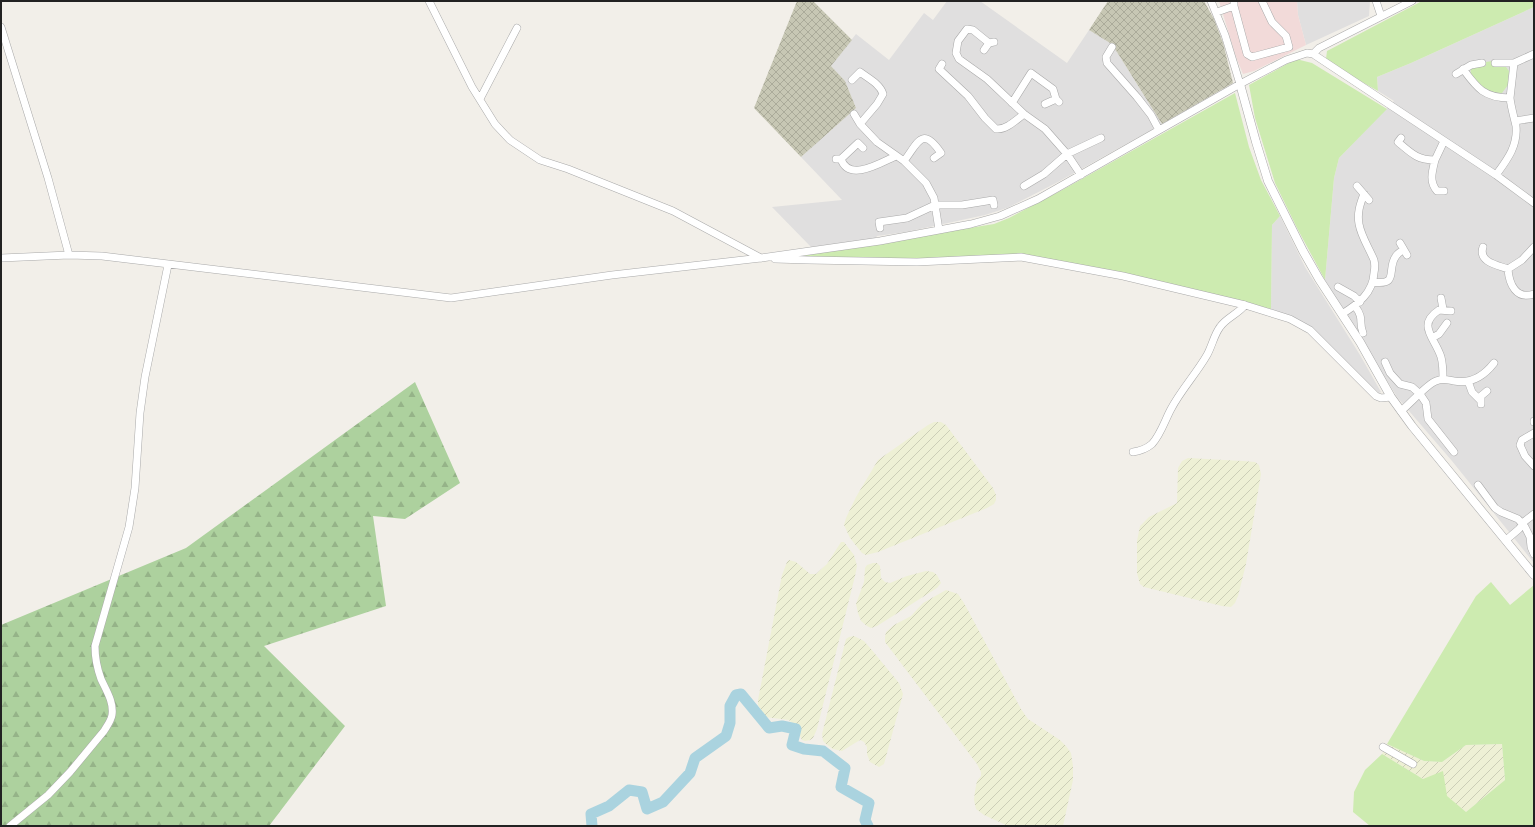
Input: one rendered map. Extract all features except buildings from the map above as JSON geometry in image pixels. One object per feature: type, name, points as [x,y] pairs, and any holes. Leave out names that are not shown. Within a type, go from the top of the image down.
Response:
[{"type":"street","points":[[429,1],[468,80],[502,132],[510,140],[540,160],[568,169],[673,211],[761,258],[917,262],[1021,257],[1123,276],[1245,305],[1285,317],[1304,326],[1376,396],[1381,398],[1391,398]]},
{"type":"street","points":[[1211,1],[1217,12],[1240,84],[1268,181],[1318,279],[1342,314],[1391,398],[1534,575]]},
{"type":"street","points":[[1217,12],[1234,3],[1247,54],[1252,57],[1289,47],[1286,36],[1272,22],[1262,1]]},
{"type":"street","points":[[1376,1],[1381,16]]},
{"type":"street","points":[[1313,54],[1318,48],[1412,1]]},
{"type":"street","points":[[984,50],[992,42],[966,26],[958,41],[956,53],[958,59],[987,79],[1024,114],[1045,129],[1067,154],[1081,174]]},
{"type":"street","points":[[1,27],[48,178],[69,255]]},
{"type":"street","points":[[480,99],[517,28]]},
{"type":"street","points":[[1112,47],[1106,57],[1107,63],[1140,100],[1151,115],[1159,130]]},
{"type":"street","points":[[1,258],[69,255],[102,256],[451,298],[612,275],[761,258],[807,250],[880,241],[971,224],[1000,216],[1038,199],[1240,84],[1286,60],[1307,53],[1313,54],[1444,140],[1534,203]]},
{"type":"street","points":[[1495,63],[1514,63],[1534,54]]},
{"type":"street","points":[[1456,74],[1471,65],[1482,63]]},
{"type":"street","points":[[1496,175],[1508,158],[1516,135],[1515,120],[1510,98],[1514,63]]},
{"type":"street","points":[[942,64],[939,69],[968,96],[984,118],[996,129],[1001,129],[1024,114]]},
{"type":"street","points":[[1463,69],[1477,87],[1484,93],[1501,98],[1510,98]]},
{"type":"street","points":[[852,80],[860,72],[878,86],[882,90],[883,94],[877,104],[860,124]]},
{"type":"street","points":[[1012,102],[1031,72],[1053,89],[1057,100],[1045,104]]},
{"type":"street","points":[[854,114],[860,124],[877,142],[904,161],[926,183],[932,193],[939,230]]},
{"type":"street","points":[[1515,120],[1534,118]]},
{"type":"street","points":[[904,161],[917,143],[925,138],[930,140],[941,153],[934,158]]},
{"type":"street","points":[[1024,186],[1044,174],[1067,154],[1101,138]]},
{"type":"street","points":[[1401,138],[1398,142],[1413,155],[1419,158],[1435,160]]},
{"type":"street","points":[[1444,140],[1435,160],[1432,174],[1432,182],[1437,191],[1444,192]]},
{"type":"street","points":[[863,148],[858,143],[838,159],[852,171],[871,168],[896,156]]},
{"type":"street","points":[[1342,314],[1357,304],[1366,295],[1373,282],[1375,264],[1360,230],[1359,222],[1359,208],[1366,197],[1357,186]]},
{"type":"street","points":[[880,228],[879,222],[907,218],[935,205],[962,205],[993,200],[994,205]]},
{"type":"street","points":[[1483,247],[1481,252],[1487,262],[1508,269]]},
{"type":"street","points":[[1508,269],[1522,260],[1534,247]]},
{"type":"street","points":[[1373,282],[1384,283],[1389,280],[1392,276],[1396,256],[1404,249]]},
{"type":"street","points":[[10,826],[35,807],[60,783],[104,731],[112,714],[110,697],[97,667],[95,646],[129,527],[135,488],[140,413],[145,377],[168,265]]},
{"type":"street","points":[[1508,269],[1511,285],[1516,292],[1527,296],[1534,294]]},
{"type":"street","points":[[1338,287],[1354,296],[1362,318],[1361,328],[1363,333]]},
{"type":"street","points":[[1441,298],[1443,310]]},
{"type":"street","points":[[1133,452],[1146,448],[1157,437],[1170,409],[1208,354],[1219,329],[1224,322],[1241,310],[1245,305]]},
{"type":"street","points":[[1443,379],[1440,355],[1428,329],[1428,324],[1434,313],[1443,310],[1451,311]]},
{"type":"street","points":[[1432,338],[1439,334],[1444,324]]},
{"type":"street","points":[[1385,362],[1394,373],[1400,384],[1412,387],[1420,394],[1426,403],[1428,419],[1446,438],[1454,452]]},
{"type":"street","points":[[1401,411],[1432,383],[1443,379],[1468,381],[1485,373],[1494,362]]},
{"type":"street","points":[[1468,381],[1472,392],[1481,402],[1481,396],[1487,390]]},
{"type":"street","points":[[1534,433],[1522,440],[1520,445],[1525,456],[1534,466]]},
{"type":"street","points":[[1478,485],[1488,494],[1496,508],[1501,512],[1518,519],[1523,524],[1530,537],[1531,547],[1534,554]]},
{"type":"street","points":[[1506,540],[1534,514]]},
{"type":"street","points":[[1383,747],[1413,764]]},
{"type":"shaded area","points":[[797,1],[813,1],[852,40],[831,66],[845,81],[856,108],[801,157],[754,108]]},
{"type":"shaded area","points":[[947,1],[980,1],[1067,63],[1089,30],[1110,43],[1117,52],[1162,124],[1058,182],[1007,208],[985,215],[906,232],[877,236],[875,239],[811,247],[772,207],[842,200],[801,157],[856,108],[845,81],[831,66],[856,34],[889,60],[924,13],[933,20]]},
{"type":"shaded area","points":[[1108,1],[1204,1],[1214,19],[1223,43],[1233,83],[1162,124],[1117,52],[1110,43],[1089,30]]},
{"type":"shaded area","points":[[1219,1],[1297,1],[1298,15],[1306,45],[1254,71],[1243,74],[1236,57]]},
{"type":"shaded area","points":[[1297,1],[1370,1],[1369,16],[1306,45],[1298,15]]},
{"type":"shaded area","points":[[1534,7],[1534,563],[1452,461],[1397,397],[1325,280],[1334,178],[1339,158],[1394,101],[1378,91],[1377,77]]},
{"type":"shaded area","points":[[1280,216],[1305,267],[1360,355],[1381,392],[1379,393],[1332,349],[1315,330],[1303,322],[1271,309],[1272,225]]},
{"type":"shaded area","points":[[934,422],[941,422],[946,425],[993,488],[996,495],[994,504],[878,552],[866,555],[862,553],[850,538],[844,525],[856,497],[878,460]]},
{"type":"shaded area","points":[[1188,458],[1255,462],[1259,465],[1261,474],[1246,564],[1238,596],[1235,603],[1231,607],[1144,587],[1140,584],[1137,573],[1137,541],[1140,526],[1149,517],[1177,503],[1178,468],[1182,461]]},
{"type":"shaded area","points":[[841,542],[844,542],[854,555],[857,566],[817,729],[813,738],[805,741],[802,740],[796,727],[789,720],[765,717],[758,705],[758,700],[782,575],[787,562],[789,560],[796,562],[810,574],[816,574],[827,564]]},
{"type":"shaded area","points":[[877,563],[880,566],[881,578],[885,582],[890,583],[907,576],[926,571],[933,572],[937,575],[941,583],[937,588],[877,626],[871,628],[861,621],[856,604],[864,582],[865,568],[867,565]]},
{"type":"shaded area","points":[[946,590],[958,594],[964,603],[1021,709],[1028,719],[1060,740],[1071,753],[1073,780],[1063,826],[1008,826],[984,815],[976,809],[974,800],[975,791],[977,781],[981,776],[981,772],[977,764],[885,642],[886,632],[894,625],[911,616],[923,603]]},
{"type":"shaded area","points":[[854,636],[864,641],[871,649],[899,683],[903,694],[884,764],[879,767],[870,762],[867,754],[867,747],[864,742],[860,740],[842,751],[833,749],[823,741],[822,734],[846,639]]},
{"type":"shaded area","points":[[1387,744],[1424,761],[1442,762],[1466,745],[1502,744],[1505,780],[1466,812],[1423,779],[1382,754]]},
{"type":"green space","points":[[1422,1],[1534,1],[1534,7],[1377,77],[1378,91],[1346,73],[1326,59],[1327,51]]},
{"type":"green space","points":[[1296,59],[1312,63],[1387,109],[1339,158],[1334,178],[1325,280],[1275,183],[1255,118],[1249,85]]},
{"type":"green space","points":[[1492,61],[1494,67],[1506,67],[1509,71],[1508,85],[1502,93],[1493,92],[1486,89],[1477,82],[1471,74],[1471,69],[1478,66],[1486,66],[1486,62]]},
{"type":"green space","points":[[1235,93],[1249,147],[1261,180],[1280,216],[1272,225],[1271,309],[1023,254],[922,260],[791,258],[791,256],[994,224],[1009,218],[1064,189]]},
{"type":"green space","points":[[415,382],[460,483],[405,519],[373,516],[386,606],[264,646],[345,726],[269,826],[1,826],[1,625],[186,548]]},
{"type":"green space","points":[[1491,582],[1510,605],[1534,585],[1534,826],[1370,826],[1353,812],[1354,792],[1365,770],[1382,754],[1423,779],[1443,771],[1447,796],[1466,812],[1505,780],[1502,744],[1466,745],[1442,762],[1424,761],[1387,744],[1476,596]]},
{"type":"waterway","points":[[592,826],[591,814],[609,806],[629,790],[642,792],[647,809],[663,802],[690,773],[695,758],[726,736],[730,723],[730,706],[736,695],[741,694],[769,728],[782,726],[796,729],[792,745],[804,749],[823,751],[845,768],[841,787],[869,803],[865,820],[868,826]]}]
